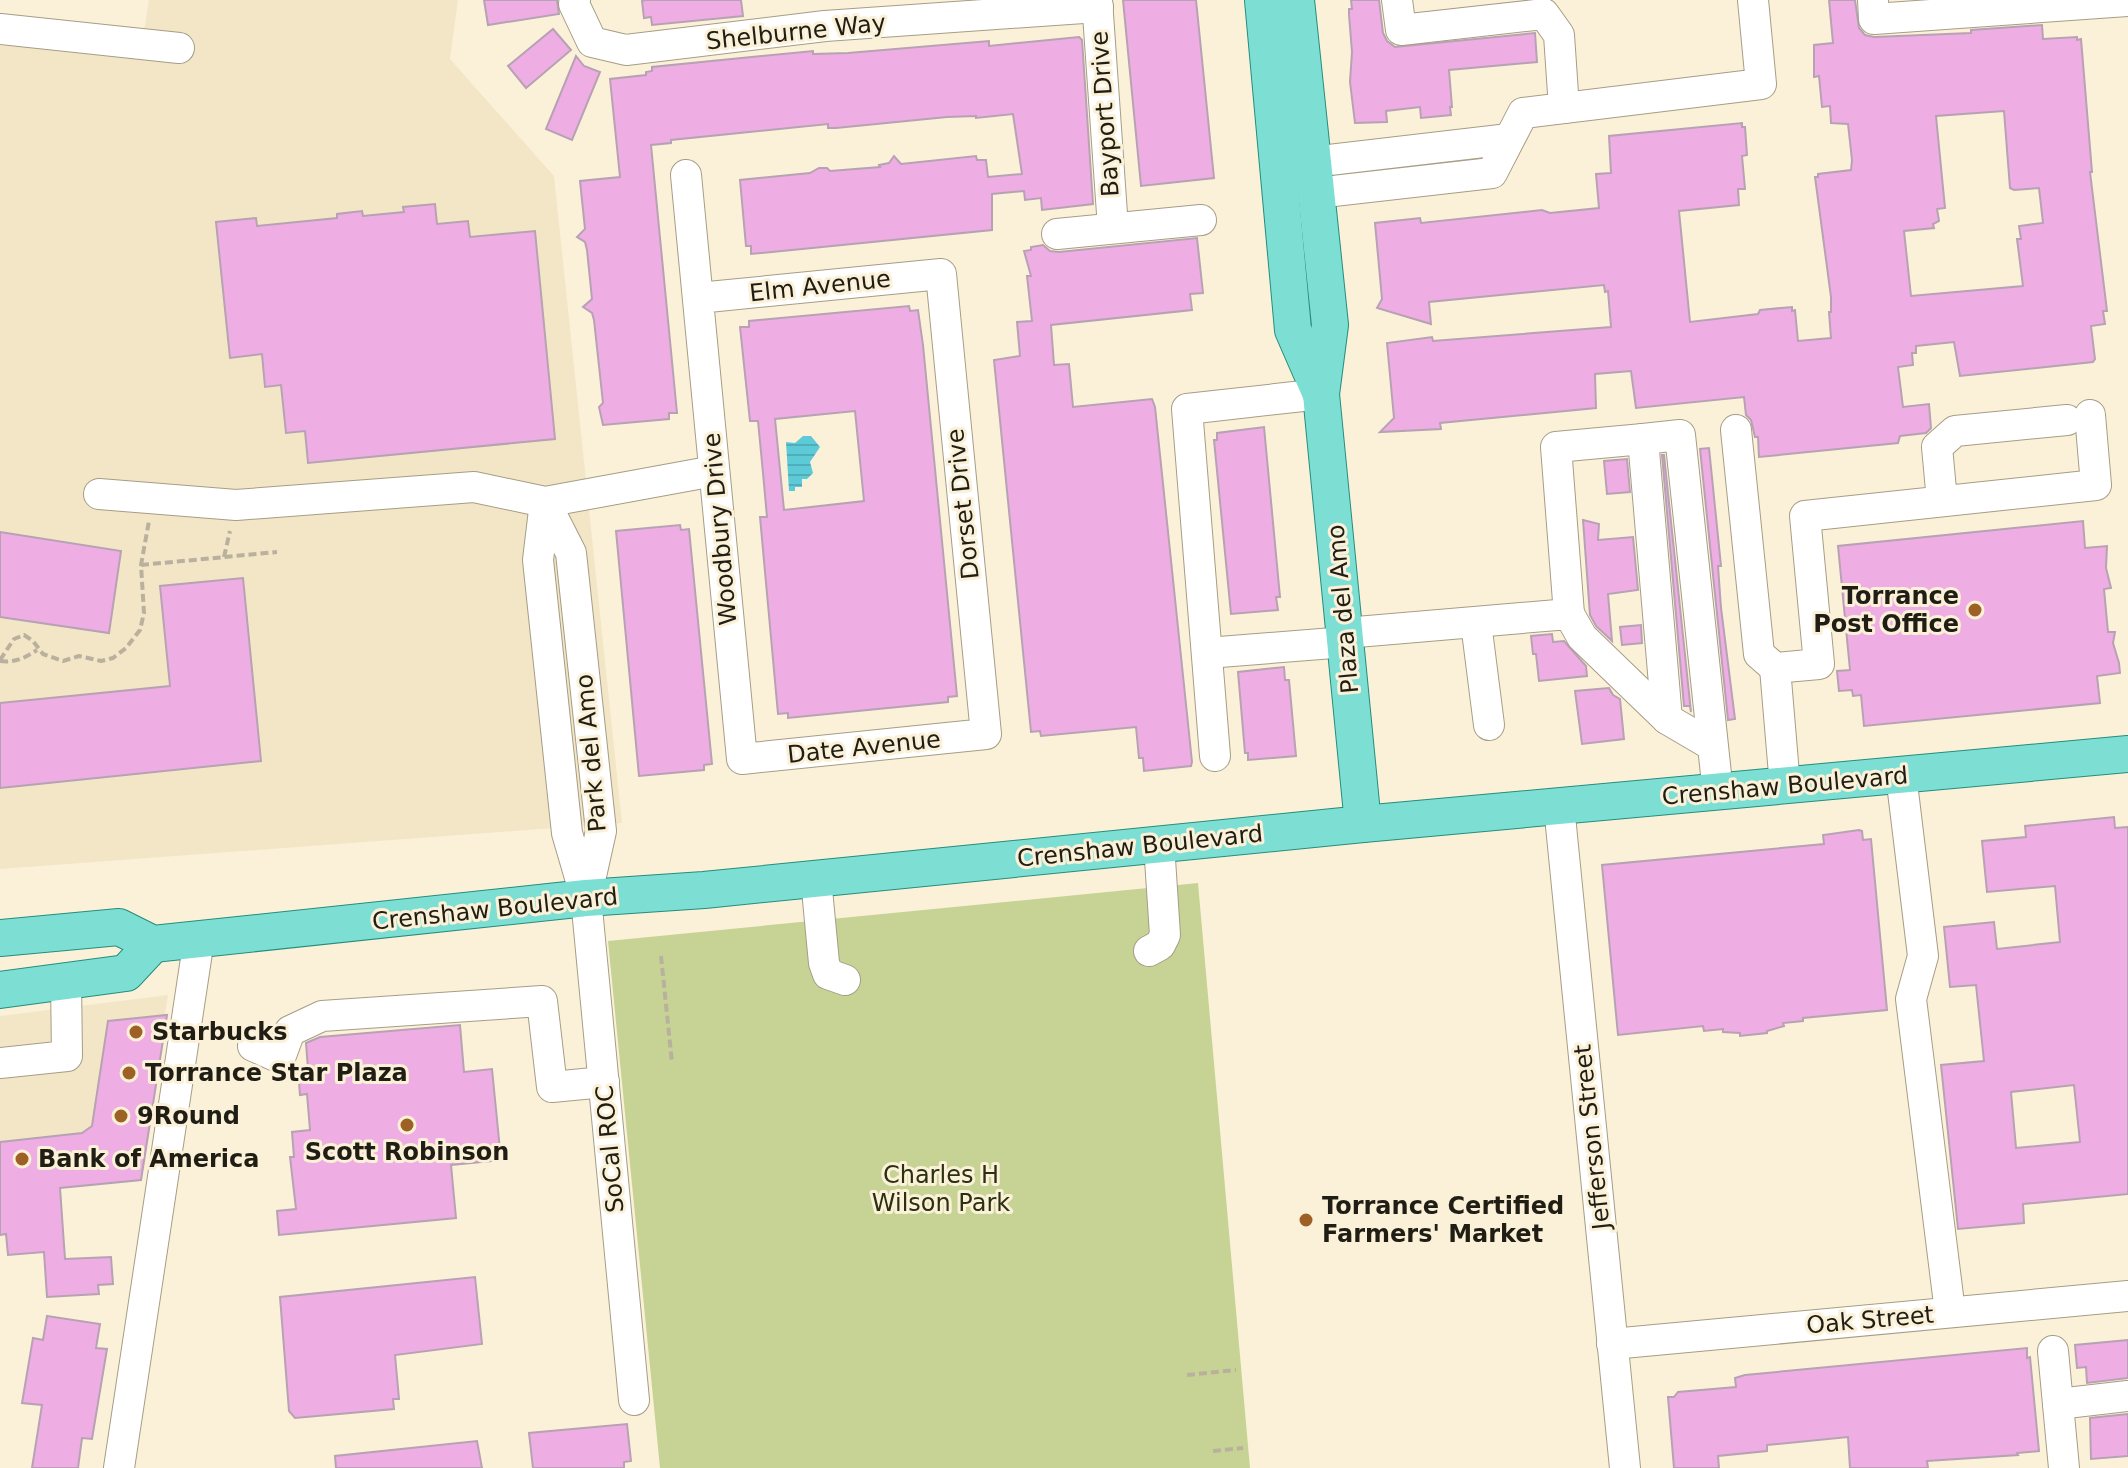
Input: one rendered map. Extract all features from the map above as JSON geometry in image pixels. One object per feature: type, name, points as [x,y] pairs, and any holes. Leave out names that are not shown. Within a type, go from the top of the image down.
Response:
[{"type":"main road","name":"Plaza del Amo","points":[[1263,0],[1303,184]]},
{"type":"main road","name":"Plaza del Amo","points":[[1296,0],[1303,184],[1293,330],[1321,394],[1363,824]]},
{"type":"main road","name":"Crenshaw Boulevard","points":[[153,944],[586,898],[704,890],[1363,824],[2128,754]]},
{"type":"main road","points":[[0,938],[119,927],[153,944],[126,973],[0,990]]},
{"type":"street","name":"Shelburne Way","points":[[575,0],[574,4],[592,42],[626,50],[823,13],[1098,4]]},
{"type":"street","points":[[1397,0],[1401,30],[1544,14],[1559,35],[1564,108]]},
{"type":"street","points":[[1303,184],[1492,173],[1523,113],[1761,84],[1753,0]]},
{"type":"street","points":[[1873,0],[1874,19],[2128,1]]},
{"type":"street","name":"Bayport Drive","points":[[1098,4],[1113,228]]},
{"type":"street","points":[[0,29],[179,48]]},
{"type":"street","name":"Woodbury Drive","points":[[686,175],[742,759]]},
{"type":"street","points":[[1057,234],[1201,220]]},
{"type":"street","name":"Elm Avenue","points":[[698,298],[941,274]]},
{"type":"street","name":"Dorset Drive","points":[[941,274],[986,734]]},
{"type":"street","points":[[1215,756],[1187,409],[1321,394]]},
{"type":"street","points":[[1775,668],[1819,664],[1805,516],[2096,485],[2078,417],[1955,431],[1937,447],[1942,501]]},
{"type":"street","points":[[1736,430],[1759,654],[1775,668],[1785,786]]},
{"type":"street","points":[[1713,746],[1667,719],[1582,637],[1569,614],[1556,447],[1680,435],[1718,793]]},
{"type":"street","points":[[1643,439],[1667,719]]},
{"type":"street","points":[[99,494],[236,505],[474,487],[545,502],[714,471]]},
{"type":"street","name":"Park del Amo","points":[[545,502],[571,553],[598,800],[601,831],[586,898]]},
{"type":"street","points":[[1207,653],[1569,614]]},
{"type":"street","points":[[1476,623],[1489,725]]},
{"type":"street","name":"Date Avenue","points":[[742,759],[986,734]]},
{"type":"street","points":[[1901,775],[1923,956],[1911,999],[1950,1312]]},
{"type":"street","name":"Jefferson Street","points":[[1559,806],[1625,1468]]},
{"type":"street","points":[[1149,951],[1160,945],[1165,935],[1159,844]]},
{"type":"street","points":[[816,879],[824,963],[828,974],[845,980]]},
{"type":"street","name":"SoCal ROC","points":[[586,898],[634,1400]]},
{"type":"street","points":[[119,1468],[199,939]]},
{"type":"street","points":[[0,1063],[67,1056],[66,981]]},
{"type":"street","points":[[253,1046],[280,1058],[290,1031],[322,1016],[542,1001],[552,1087],[604,1082]]},
{"type":"street","name":"Oak Street","points":[[1612,1344],[2128,1296]]},
{"type":"street","points":[[2053,1351],[2064,1468]]},
{"type":"street","points":[[2058,1404],[2128,1396]]},
{"type":"path","points":[[37,650],[12,662],[0,660],[14,639],[24,635],[33,641],[37,650],[63,661],[79,656],[101,661],[120,653],[140,630],[144,613],[141,565],[148,528]]},
{"type":"path","points":[[141,565],[277,552]]},
{"type":"path","points":[[661,956],[672,1063]]},
{"type":"path","points":[[1187,1375],[1236,1370]]},
{"type":"path","points":[[1213,1451],[1243,1448]]},
{"type":"shaded area","points":[[149,0],[458,0],[450,59],[554,176],[622,823],[0,869],[0,46],[22,43],[124,57],[145,26]]},
{"type":"shaded area","points":[[168,995],[139,1177],[0,1192],[0,1016]]},
{"type":"green space","name":"Charles H Wilson Park","points":[[1198,883],[1250,1468],[660,1468],[608,941]]},
{"type":"water","points":[[803,436],[811,436],[820,447],[810,462],[813,473],[802,479],[802,487],[789,491],[786,442],[795,443]]},
{"type":"building","points":[[484,0],[557,0],[559,14],[488,25]]},
{"type":"building","points":[[741,0],[743,16],[652,25],[651,17],[644,18],[642,1]]},
{"type":"building","points":[[1123,0],[1196,0],[1214,178],[1141,186]]},
{"type":"building","points":[[1351,0],[1379,0],[1383,33],[1395,47],[1535,33],[1537,62],[1449,70],[1451,115],[1421,118],[1420,107],[1386,111],[1387,122],[1355,123],[1350,82]]},
{"type":"building","points":[[1829,0],[1855,0],[1859,28],[1865,35],[1874,37],[1971,33],[1971,30],[2042,25],[2043,39],[2081,39],[2090,172],[2107,311],[2103,311],[2105,324],[2091,326],[2093,362],[1960,376],[1954,342],[1916,346],[1916,353],[1912,353],[1913,365],[1898,367],[1903,407],[1929,404],[1931,428],[1926,433],[1900,436],[1898,443],[1759,457],[1758,437],[1755,437],[1751,420],[1746,415],[1744,397],[1636,408],[1631,371],[1595,374],[1596,408],[1440,423],[1441,429],[1380,432],[1394,418],[1387,343],[1432,337],[1433,341],[1611,327],[1608,291],[1605,292],[1604,285],[1429,302],[1431,324],[1377,308],[1382,299],[1375,223],[1420,218],[1421,223],[1542,210],[1550,213],[1599,208],[1596,174],[1611,173],[1609,136],[1742,123],[1747,155],[1742,156],[1745,189],[1738,189],[1739,205],[1679,211],[1690,322],[1792,307],[1792,311],[1795,310],[1798,341],[1831,338],[1831,297],[1815,177],[1851,170],[1852,160],[1848,124],[1831,123],[1830,106],[1822,107],[1819,76],[1814,77],[1814,45],[1833,43]],"holes":[[[2004,111],[2010,188],[2039,188],[2043,223],[2019,226],[2021,239],[2017,239],[2023,286],[1911,296],[1904,231],[1934,228],[1933,224],[1939,221],[1937,209],[1945,208],[1936,116]]]},
{"type":"building","points":[[553,29],[571,50],[526,88],[508,66]]},
{"type":"building","points":[[1079,37],[1082,40],[1093,204],[1042,210],[1041,198],[1025,200],[1024,191],[992,194],[992,230],[751,254],[751,246],[746,246],[740,180],[810,173],[819,168],[830,171],[880,167],[889,163],[894,156],[901,164],[976,156],[977,160],[986,160],[988,177],[1022,174],[1013,114],[836,128],[828,128],[828,124],[671,140],[671,143],[651,145],[677,413],[669,413],[669,419],[603,425],[599,407],[603,403],[594,320],[592,313],[583,307],[592,299],[587,250],[585,242],[577,237],[585,229],[580,181],[620,177],[610,79],[646,75],[652,67],[813,51],[813,54],[848,53],[989,41],[989,46]]},
{"type":"building","points":[[576,56],[584,66],[600,72],[572,140],[546,129]]},
{"type":"building","points":[[435,204],[437,224],[468,221],[470,237],[535,231],[555,439],[308,463],[305,431],[286,433],[281,385],[265,387],[262,354],[230,358],[216,222],[256,218],[257,226],[337,218],[337,214],[362,211],[363,216],[404,212],[403,207]]},
{"type":"building","points":[[1197,238],[1203,293],[1190,294],[1192,310],[1051,325],[1054,365],[1069,364],[1073,407],[1152,399],[1155,407],[1192,762],[1191,766],[1144,771],[1143,758],[1139,758],[1136,727],[1041,736],[1040,731],[1031,732],[994,360],[1020,356],[1017,322],[1032,321],[1027,276],[1031,276],[1024,251],[1043,245],[1050,251],[1059,252]]},
{"type":"building","points":[[909,306],[910,311],[918,310],[957,696],[948,697],[948,702],[788,718],[788,713],[778,714],[760,517],[767,517],[758,421],[750,421],[740,327],[749,327],[749,321]],"holes":[[[855,411],[864,501],[784,510],[775,419]]]},
{"type":"building","points":[[1264,427],[1280,597],[1276,597],[1278,610],[1231,614],[1214,440],[1217,440],[1217,433]]},
{"type":"building","points":[[1709,448],[1721,566],[1718,566],[1721,608],[1735,719],[1728,720],[1700,449]]},
{"type":"building","points":[[1662,455],[1691,712],[1690,706],[1684,706]]},
{"type":"building","points":[[1627,459],[1630,492],[1607,494],[1604,461]]},
{"type":"building","points":[[1583,520],[1599,524],[1598,540],[1633,537],[1638,590],[1608,594],[1612,641],[1596,626],[1590,615]]},
{"type":"building","name":"Torrance Post Office","points":[[2083,521],[2085,548],[2107,546],[2106,568],[2111,588],[2104,589],[2108,632],[2115,632],[2113,643],[2120,673],[2097,676],[2100,703],[1864,726],[1861,695],[1853,696],[1852,690],[1839,691],[1837,671],[1850,670],[1838,546]]},
{"type":"building","points":[[680,525],[681,530],[689,529],[712,764],[704,765],[704,770],[639,776],[616,531]]},
{"type":"building","points":[[0,532],[121,551],[109,633],[0,617]]},
{"type":"building","points":[[243,578],[261,761],[0,788],[0,703],[170,686],[160,586]]},
{"type":"building","points":[[1641,625],[1642,643],[1622,645],[1620,627]]},
{"type":"building","points":[[1552,634],[1553,642],[1564,641],[1586,666],[1587,676],[1539,681],[1531,636]]},
{"type":"building","points":[[1284,667],[1285,680],[1289,680],[1296,756],[1248,760],[1238,672]]},
{"type":"building","points":[[1609,688],[1620,699],[1624,739],[1582,744],[1575,691]]},
{"type":"building","points":[[2114,817],[2115,828],[2128,827],[2128,1194],[2023,1204],[2024,1223],[1958,1229],[1941,1065],[1984,1061],[1976,985],[1950,987],[1944,927],[1994,922],[1997,949],[2060,942],[2055,886],[1987,892],[1982,841],[2026,837],[2025,826]],"holes":[[[2074,1085],[2080,1142],[2016,1148],[2011,1092]]]},
{"type":"building","points":[[1862,831],[1863,840],[1871,839],[1887,1010],[1803,1018],[1803,1021],[1783,1023],[1784,1026],[1767,1033],[1740,1036],[1740,1033],[1723,1032],[1723,1029],[1704,1031],[1703,1026],[1618,1035],[1602,865],[1824,844],[1823,835]]},
{"type":"building","name":"Torrance Star Plaza","points":[[167,1015],[141,1180],[60,1188],[65,1259],[111,1257],[113,1284],[98,1285],[99,1294],[47,1297],[44,1252],[8,1255],[6,1234],[0,1235],[0,1142],[82,1133],[92,1126],[108,1021]]},
{"type":"building","points":[[460,1025],[464,1072],[492,1069],[501,1160],[451,1165],[456,1218],[279,1235],[277,1211],[296,1209],[290,1157],[294,1157],[292,1132],[310,1130],[307,1094],[300,1095],[298,1069],[308,1069],[306,1043],[320,1037]]},
{"type":"building","points":[[475,1277],[482,1344],[395,1355],[399,1399],[393,1399],[394,1409],[295,1418],[289,1411],[280,1297]]},
{"type":"building","points":[[47,1316],[100,1324],[96,1348],[107,1349],[92,1439],[82,1438],[78,1468],[32,1468],[42,1405],[22,1403],[33,1338],[43,1340]]},
{"type":"building","points":[[2128,1340],[2128,1378],[2087,1383],[2086,1367],[2077,1368],[2075,1345]]},
{"type":"building","points":[[2027,1348],[2039,1451],[1927,1461],[1928,1468],[1850,1468],[1848,1437],[1767,1445],[1767,1451],[1718,1456],[1719,1468],[1674,1468],[1668,1397],[1674,1397],[1678,1392],[1736,1387],[1735,1378],[1745,1375]]},
{"type":"building","points":[[2128,1414],[2128,1456],[2091,1459],[2090,1418]]},
{"type":"building","points":[[627,1424],[631,1461],[624,1462],[624,1468],[533,1468],[529,1433]]},
{"type":"building","points":[[477,1441],[482,1468],[336,1468],[335,1456]]},
{"type":"place","name":"Torrance Post Office","points":[[1975,610]]},
{"type":"place","name":"Starbucks","points":[[136,1032]]},
{"type":"place","name":"Torrance Star Plaza","points":[[129,1073]]},
{"type":"place","name":"9Round","points":[[121,1116]]},
{"type":"place","name":"Scott Robinson","points":[[407,1125]]},
{"type":"place","name":"Bank of America","points":[[22,1159]]},
{"type":"place","name":"Torrance Certified Farmers' Market","points":[[1306,1220]]}]
